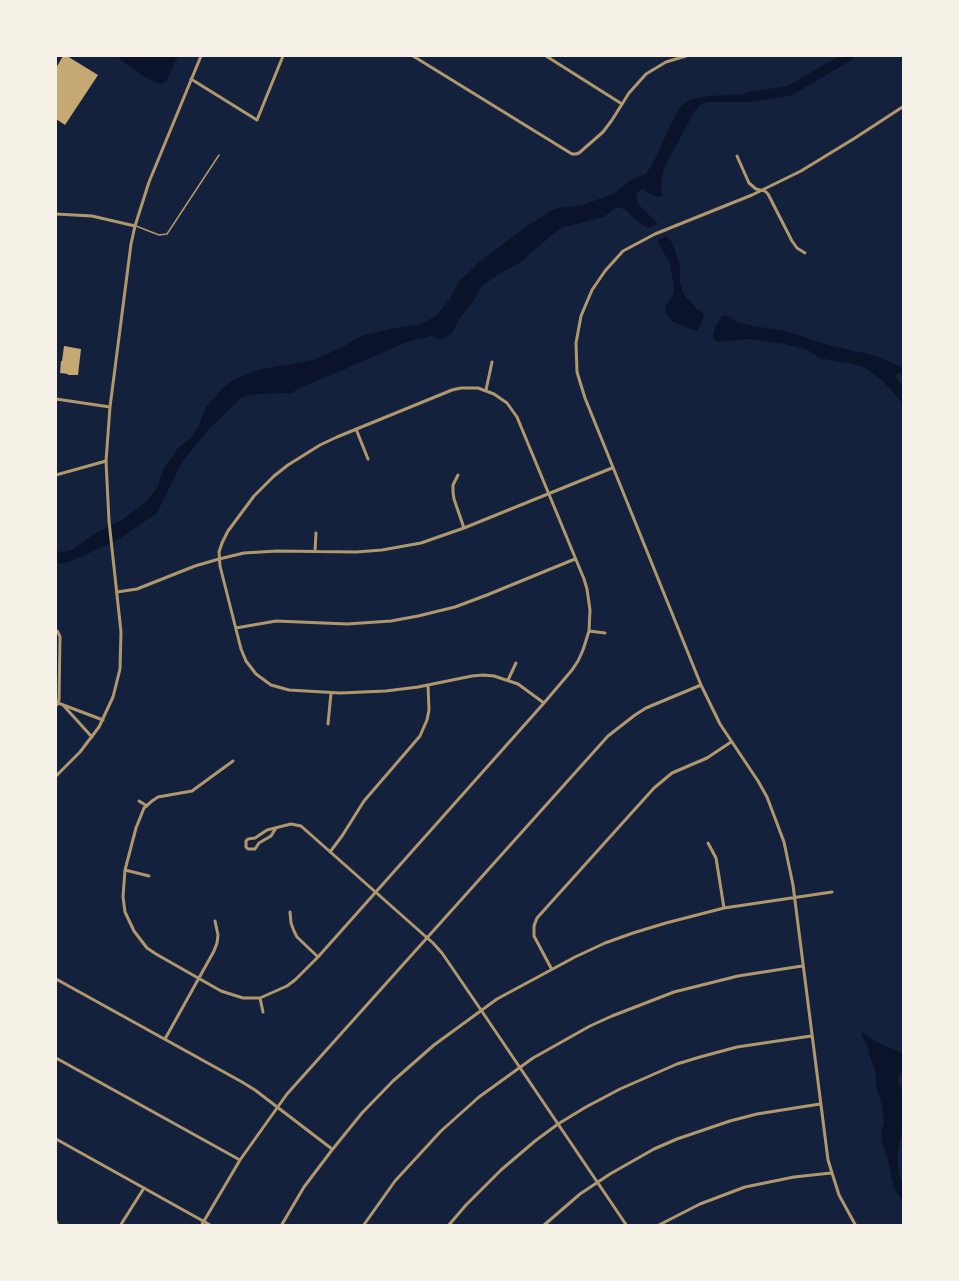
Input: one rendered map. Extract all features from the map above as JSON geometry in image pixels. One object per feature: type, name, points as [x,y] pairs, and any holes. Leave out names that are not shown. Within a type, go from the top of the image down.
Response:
[{"type":"street","points":[[56,776],[80,752],[103,720],[113,697],[120,669],[121,632],[109,521],[106,461],[110,407],[131,244],[149,182],[201,56]]},
{"type":"street","points":[[191,80],[257,120],[283,56]]},
{"type":"street","points":[[413,56],[572,154],[579,153],[593,142],[646,74],[666,62],[686,56]]},
{"type":"street","points":[[546,56],[622,104]]},
{"type":"street","points":[[854,1225],[839,1195],[828,1160],[788,857],[778,825],[758,781],[714,714],[701,685],[595,425],[580,383],[576,343],[581,316],[594,285],[623,251],[669,228],[762,190],[817,162],[903,106]]},
{"type":"street","points":[[737,156],[749,183],[771,197],[792,241],[805,253]]},
{"type":"street","points":[[56,214],[92,216],[135,226]]},
{"type":"street","points":[[486,390],[492,362]]},
{"type":"street","points":[[233,760],[192,791],[158,797],[147,806],[136,828],[125,870],[123,897],[125,912],[134,931],[147,948],[221,991],[243,998],[260,998],[287,986],[318,957],[544,703],[578,661],[584,650],[589,631],[589,599],[584,579],[517,417],[507,403],[486,390],[470,387],[452,390],[320,445],[288,465],[262,488],[236,518],[222,543],[219,559],[236,628],[246,661],[263,680],[280,688],[332,692],[386,691],[472,676],[494,676],[525,688],[544,703]]},
{"type":"street","points":[[56,399],[110,407]]},
{"type":"street","points":[[356,429],[368,459]]},
{"type":"street","points":[[56,475],[106,461]]},
{"type":"street","points":[[117,592],[137,589],[219,559],[263,551],[356,552],[421,543],[613,468]]},
{"type":"street","points":[[458,475],[453,485],[453,492],[464,528]]},
{"type":"street","points":[[315,551],[316,533]]},
{"type":"street","points":[[236,628],[276,621],[347,624],[391,621],[418,616],[455,607],[575,559]]},
{"type":"street","points":[[56,630],[60,634],[58,704],[92,737]]},
{"type":"street","points":[[589,631],[605,633]]},
{"type":"street","points":[[508,680],[516,663]]},
{"type":"street","points":[[330,852],[364,801],[420,736],[429,710],[428,685]]},
{"type":"street","points":[[201,1226],[240,1160],[278,1107],[334,1041],[616,729],[646,708],[701,685]]},
{"type":"street","points":[[328,724],[332,692]]},
{"type":"street","points":[[58,704],[103,720]]},
{"type":"street","points":[[551,968],[534,936],[537,918],[654,788],[672,773],[707,758],[731,742]]},
{"type":"street","points":[[139,801],[147,806]]},
{"type":"street","points":[[276,828],[271,836],[259,843],[255,849],[246,847],[248,839],[255,838],[267,830],[287,824],[302,826],[442,953],[627,1226]]},
{"type":"street","points":[[708,843],[716,858],[724,908]]},
{"type":"street","points":[[125,870],[149,876]]},
{"type":"street","points":[[281,1226],[304,1187],[362,1113],[393,1081],[434,1045],[497,999],[551,968],[633,933],[724,908],[832,892]]},
{"type":"street","points":[[290,912],[291,923],[297,937],[318,957]]},
{"type":"street","points":[[165,1039],[214,951],[218,935],[215,921]]},
{"type":"street","points":[[363,1226],[395,1181],[441,1131],[479,1097],[520,1067],[590,1026],[649,1001],[699,985],[738,976],[802,966]]},
{"type":"street","points":[[56,979],[243,1082],[332,1150]]},
{"type":"street","points":[[260,998],[263,1012]]},
{"type":"street","points":[[448,1226],[466,1204],[535,1141],[596,1101],[677,1064],[737,1047],[811,1036]]},
{"type":"street","points":[[56,1058],[240,1160]]},
{"type":"street","points":[[543,1226],[597,1182],[654,1149],[703,1129],[757,1114],[820,1104]]},
{"type":"street","points":[[56,1139],[212,1226]]},
{"type":"street","points":[[657,1226],[700,1204],[745,1188],[794,1177],[831,1173]]},
{"type":"street","points":[[120,1226],[144,1188]]},
{"type":"street","points":[[56,1221],[58,1226]]},
{"type":"lane","points":[[135,226],[159,235],[167,234],[219,155]]},
{"type":"water","points":[[119,56],[178,56],[167,80],[162,84],[151,81],[119,59]]},
{"type":"water","points":[[758,94],[763,96],[752,102],[709,102],[700,105],[694,112],[664,168],[662,196],[656,197],[642,189],[636,194],[638,204],[658,224],[648,228],[636,221],[627,211],[615,208],[604,217],[560,228],[521,262],[481,287],[459,319],[454,331],[445,338],[439,339],[432,336],[406,342],[291,393],[242,397],[210,428],[182,462],[157,513],[116,541],[69,562],[56,564],[56,551],[64,552],[73,549],[94,534],[122,520],[147,501],[158,486],[163,470],[178,448],[191,438],[206,407],[223,388],[235,379],[261,369],[313,360],[361,336],[418,325],[435,317],[450,299],[458,282],[483,259],[530,224],[554,209],[582,205],[613,194],[633,179],[646,174],[681,106],[689,100],[708,96]]},
{"type":"water","points":[[666,236],[672,242],[680,265],[680,283],[684,295],[704,316],[696,331],[673,322],[666,313],[665,307],[674,289],[670,264],[658,242]]},
{"type":"water","points":[[722,316],[728,316],[737,322],[786,331],[828,345],[877,356],[903,368],[903,374],[895,375],[903,386],[903,404],[883,381],[864,367],[819,358],[808,350],[784,344],[748,339],[718,342],[713,336],[715,327]]},
{"type":"water","points":[[863,1032],[877,1042],[903,1052],[903,1069],[898,1081],[903,1092],[903,1126],[897,1155],[903,1187],[903,1202],[894,1188],[882,1142],[884,1121],[882,1106],[876,1087],[875,1070],[868,1047],[861,1034]]},
{"type":"building","points":[[63,56],[67,56],[98,75],[65,125],[56,119],[56,68]]},
{"type":"building","points":[[64,346],[81,349],[78,375],[60,373]]},
{"type":"waterway","points":[[749,97],[789,91],[849,56]]}]
